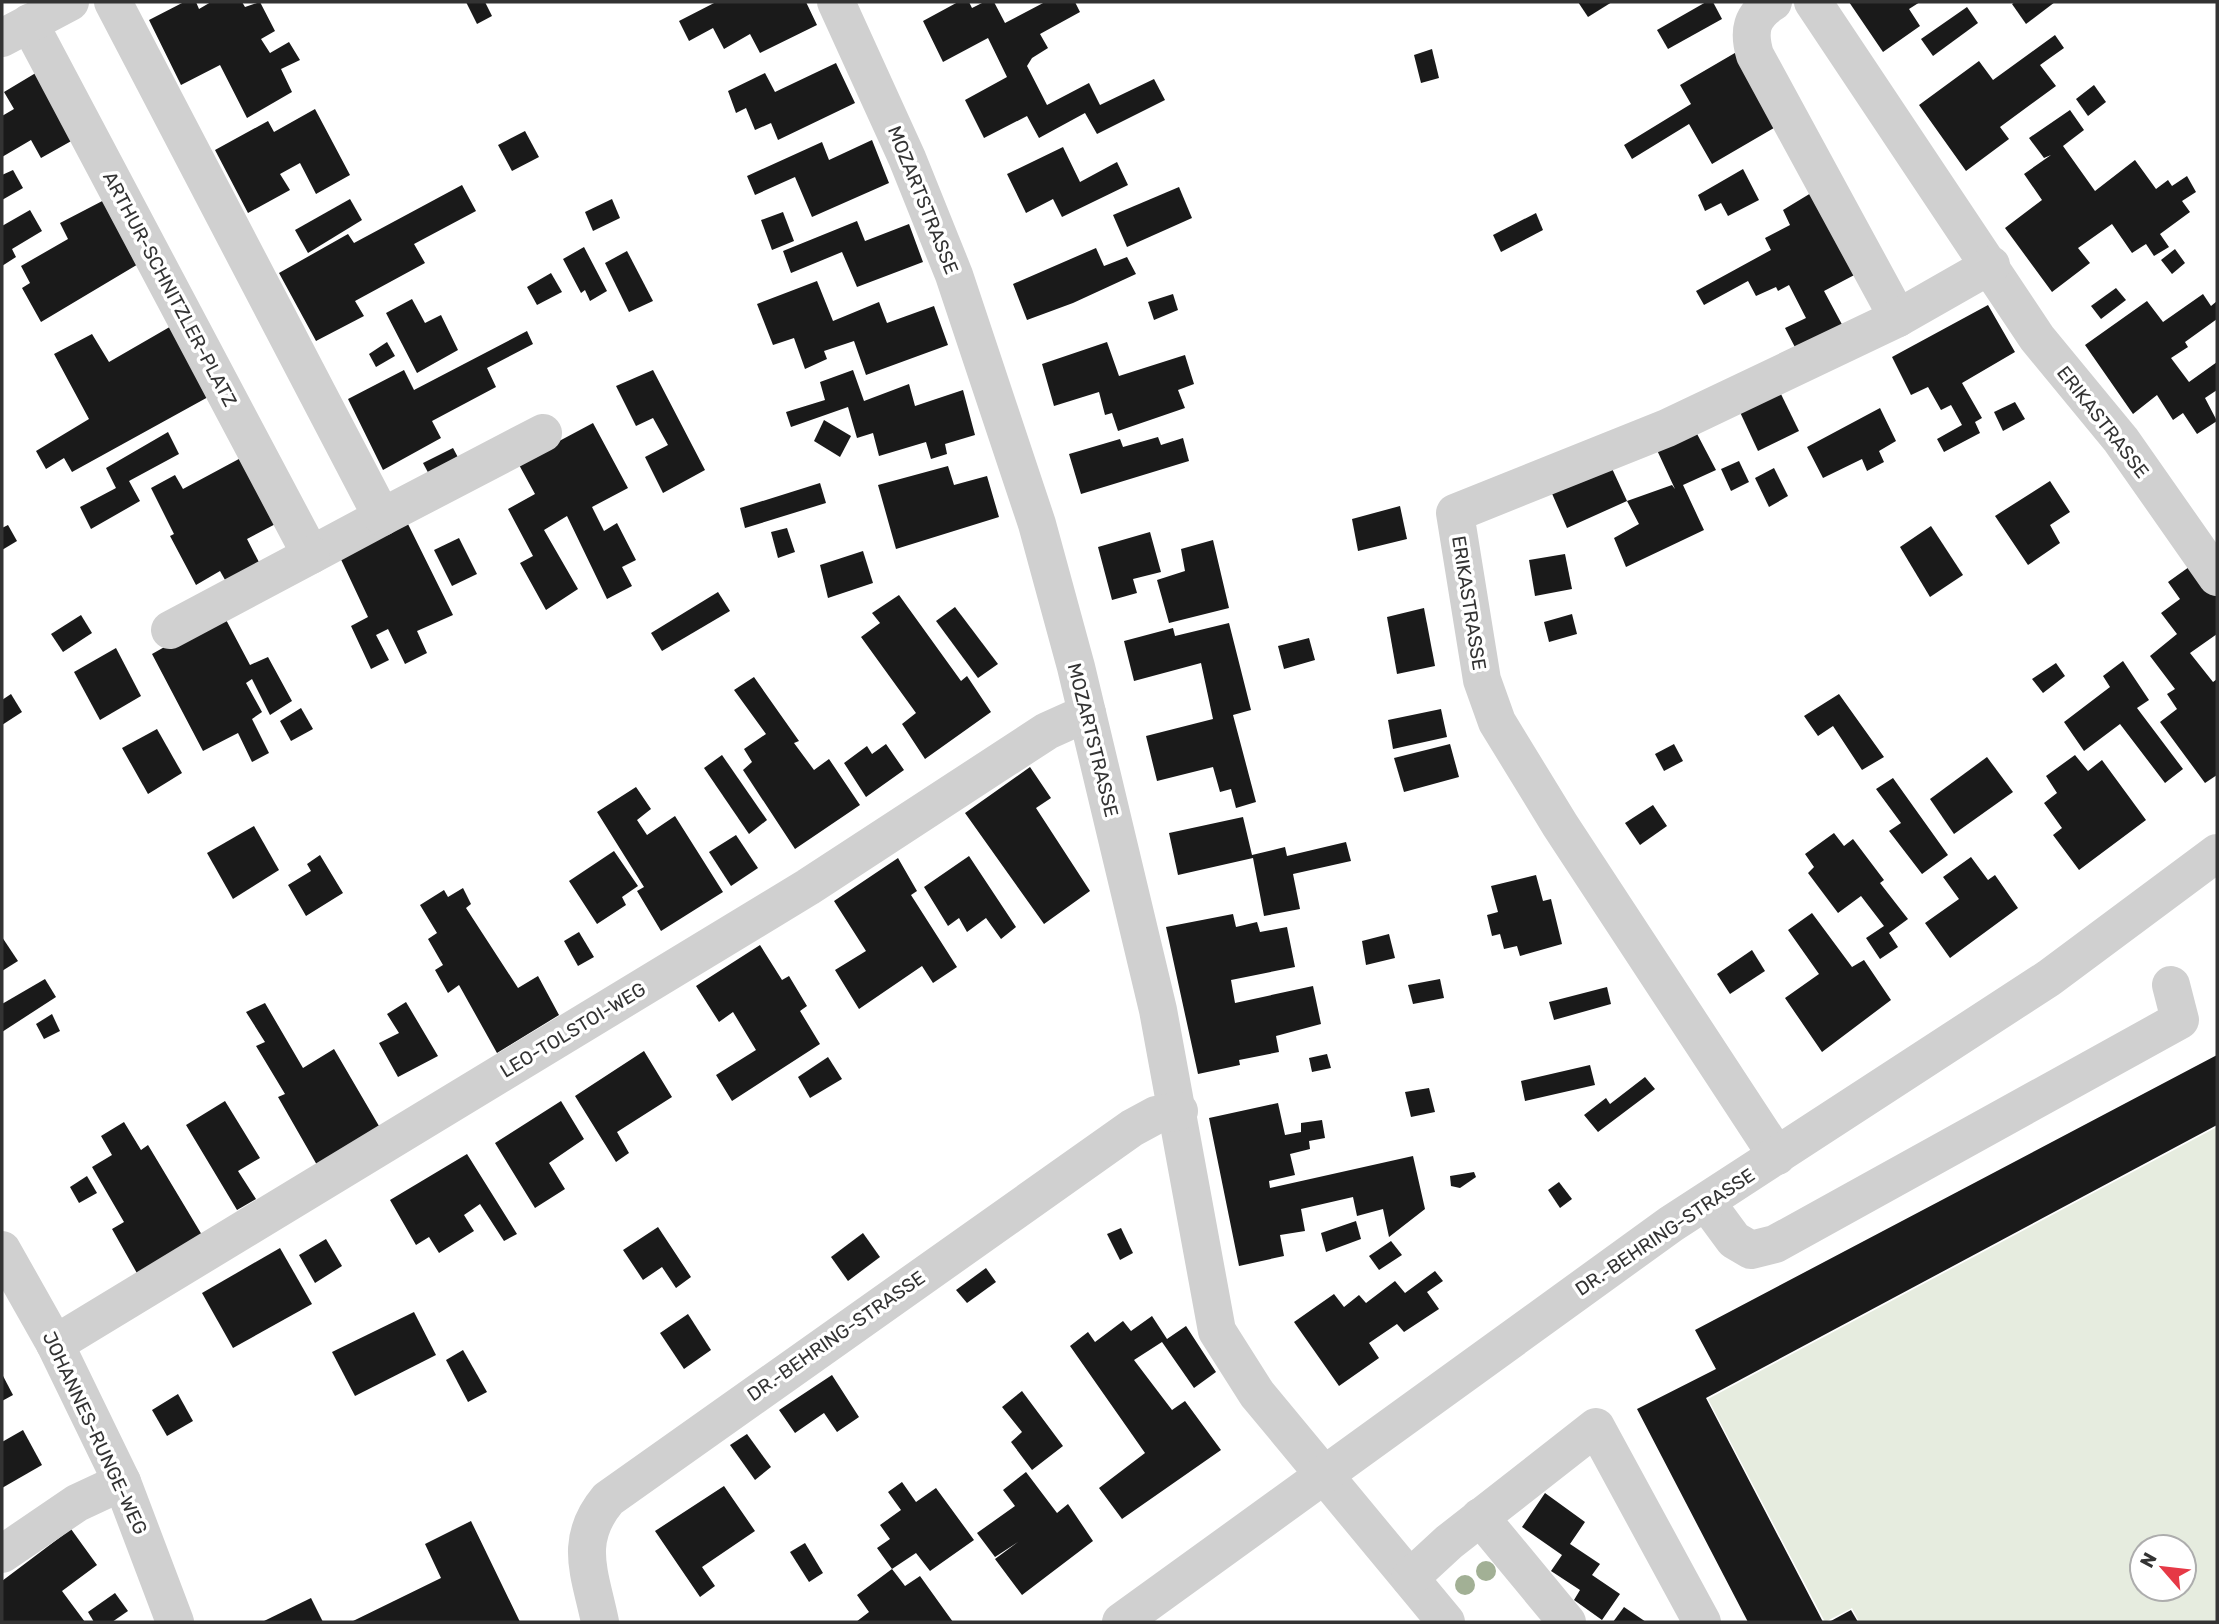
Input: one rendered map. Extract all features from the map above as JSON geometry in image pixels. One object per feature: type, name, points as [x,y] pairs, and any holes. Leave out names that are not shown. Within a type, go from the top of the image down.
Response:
[{"type":"street","points":[[15,30],[70,2]]},
{"type":"street","points":[[113,2],[382,517]]},
{"type":"street","name":"MOZARTSTRASSE","points":[[836,2],[907,158],[954,275],[1037,524],[1087,713],[1179,1111],[1217,1331],[1257,1394],[1446,1622]]},
{"type":"street","points":[[1773,2],[1753,20],[1749,36],[1755,55],[1898,318]]},
{"type":"street","name":"ERIKASTRASSE","points":[[1813,2],[1991,265],[2037,338],[2121,440],[2217,577]]},
{"type":"street","name":"ARTHUR-SCHNITZLER-PLATZ","points":[[15,30],[311,555]]},
{"type":"street","name":"ERIKASTRASSE","points":[[1777,1156],[1560,825],[1497,722],[1482,680],[1455,513],[1667,428],[1898,318],[1991,265]]},
{"type":"street","points":[[170,630],[543,433]]},
{"type":"street","name":"LEO-TOLSTOI-WEG","points":[[55,1344],[808,887],[1047,731],[1087,713]]},
{"type":"street","name":"DR.-BEHRING-STRASSE","points":[[1121,1622],[1706,1202],[2049,978],[2217,853]]},
{"type":"street","points":[[1706,1202],[1734,1240],[1751,1250],[1775,1244],[2180,1020],[2171,985]]},
{"type":"street","name":"DR.-BEHRING-STRASSE","points":[[600,1622],[587,1555],[587,1531],[608,1499],[1132,1128],[1156,1115],[1179,1111]]},
{"type":"street","name":"JOHANNES-RUNGE-WEG","points":[[2,1250],[55,1344],[122,1482],[175,1622]]},
{"type":"street","points":[[1410,1578],[1480,1517],[1596,1427],[1702,1622]]},
{"type":"street","points":[[2,1553],[77,1503],[122,1482]]},
{"type":"street","points":[[1480,1517],[1567,1622]]},
{"type":"shaded area","points":[[2217,1127],[2217,1622],[1859,1622],[1852,1608],[1825,1622],[1708,1399]]},
{"type":"building","points":[[184,2],[196,2],[199,9],[211,2],[242,2],[245,7],[260,2],[275,31],[261,39],[270,53],[289,42],[300,60],[281,69],[292,92],[247,118],[220,65],[181,85],[149,20]]},
{"type":"building","points":[[466,2],[485,2],[492,16],[477,24]]},
{"type":"building","points":[[716,2],[806,2],[817,25],[760,53],[750,34],[724,49],[713,28],[689,41],[679,21]]},
{"type":"building","points":[[958,2],[969,2],[972,8],[984,2],[994,2],[1005,23],[1045,2],[1075,2],[1080,12],[1040,34],[1048,48],[1032,58],[1027,66],[1047,105],[1089,83],[1100,105],[1154,79],[1165,100],[1097,134],[1085,113],[1039,138],[1027,116],[984,138],[965,100],[1007,77],[988,38],[943,62],[923,21]]},
{"type":"building","points":[[1578,2],[1612,2],[1588,17]]},
{"type":"building","points":[[1706,2],[1713,2],[1722,19],[1668,49],[1657,30]]},
{"type":"building","points":[[1849,2],[1920,2],[1909,9],[1920,26],[1883,52]]},
{"type":"building","points":[[2055,2],[2026,24],[2012,4]]},
{"type":"building","points":[[1967,7],[1978,23],[1933,56],[1921,39]]},
{"type":"building","points":[[2055,35],[2064,48],[2040,65],[2056,86],[2000,127],[2009,139],[1966,171],[1919,105],[1979,61],[1993,80]]},
{"type":"building","points":[[1432,49],[1439,78],[1421,83],[1414,55]]},
{"type":"building","points":[[1740,50],[1779,125],[1712,164],[1689,124],[1632,159],[1624,145],[1691,104],[1680,85]]},
{"type":"building","points":[[836,63],[855,103],[778,140],[771,123],[755,130],[746,108],[736,113],[728,91],[765,73],[775,92]]},
{"type":"building","points":[[44,68],[82,135],[41,158],[31,140],[2,157],[2,116],[14,109],[4,92]]},
{"type":"building","points":[[2094,85],[2106,102],[2088,116],[2076,99]]},
{"type":"building","points":[[315,109],[350,175],[316,194],[300,163],[280,174],[290,190],[248,213],[215,150],[268,121],[274,132]]},
{"type":"building","points":[[2070,110],[2084,130],[2063,146],[2095,191],[2135,160],[2156,189],[2168,180],[2172,186],[2187,176],[2196,192],[2182,201],[2190,212],[2160,234],[2169,247],[2154,256],[2146,244],[2132,253],[2112,224],[2078,248],[2090,263],[2052,292],[2005,228],[2042,200],[2024,174],[2051,155],[2044,158],[2029,138]]},
{"type":"building","points":[[525,131],[539,157],[512,171],[498,145]]},
{"type":"building","points":[[872,140],[889,183],[812,217],[795,177],[755,195],[747,176],[822,142],[829,160]]},
{"type":"building","points":[[1063,147],[1080,182],[1117,162],[1128,185],[1062,217],[1053,199],[1026,213],[1007,174]]},
{"type":"building","points":[[1743,169],[1759,200],[1728,216],[1721,203],[1705,211],[1698,195]]},
{"type":"building","points":[[13,170],[23,188],[2,200],[2,175]]},
{"type":"building","points":[[462,185],[476,211],[414,244],[425,263],[355,301],[364,316],[316,341],[279,273],[348,234],[354,243]]},
{"type":"building","points":[[1179,187],[1192,218],[1127,247],[1113,215]]},
{"type":"building","points":[[1816,190],[1860,272],[1824,291],[1845,330],[1798,353],[1785,328],[1806,318],[1789,285],[1778,291],[1776,287],[1756,296],[1748,281],[1704,305],[1696,291],[1771,250],[1765,238],[1790,225],[1783,210]]},
{"type":"building","points":[[110,197],[145,260],[41,322],[22,288],[30,283],[21,266],[68,239],[60,223]]},
{"type":"building","points":[[350,199],[362,220],[308,253],[295,230]]},
{"type":"building","points":[[612,199],[620,218],[593,231],[585,212]]},
{"type":"building","points":[[30,210],[42,231],[12,249],[16,257],[2,266],[2,226]]},
{"type":"building","points":[[783,212],[794,241],[772,250],[761,220]]},
{"type":"building","points":[[1536,213],[1543,230],[1501,252],[1493,235]]},
{"type":"building","points":[[857,221],[865,241],[909,224],[923,262],[857,287],[842,252],[791,273],[783,251]]},
{"type":"building","points":[[584,247],[607,291],[590,301],[585,290],[581,293],[563,259]]},
{"type":"building","points":[[1096,248],[1104,266],[1127,257],[1136,274],[1073,303],[1027,320],[1013,284]]},
{"type":"building","points":[[2175,249],[2185,263],[2172,274],[2161,260]]},
{"type":"building","points":[[627,251],[653,301],[629,312],[605,263]]},
{"type":"building","points":[[551,273],[562,292],[537,305],[527,287]]},
{"type":"building","points":[[817,281],[833,321],[879,302],[887,323],[934,306],[948,345],[866,375],[854,341],[824,351],[827,359],[805,369],[794,338],[773,345],[757,304]]},
{"type":"building","points":[[2116,288],[2126,300],[2101,319],[2091,306]]},
{"type":"building","points":[[1173,294],[1178,310],[1154,320],[1148,302]]},
{"type":"building","points":[[2203,294],[2211,306],[2217,301],[2217,319],[2185,342],[2188,347],[2171,358],[2189,382],[2217,362],[2217,390],[2205,398],[2217,421],[2197,434],[2183,413],[2173,420],[2157,395],[2133,414],[2085,345],[2147,301],[2163,322]]},
{"type":"building","points":[[412,299],[425,323],[441,315],[458,350],[417,373],[386,313]]},
{"type":"building","points":[[1988,305],[2015,352],[1962,383],[1982,418],[1975,422],[1980,433],[1944,452],[1937,439],[1962,425],[1951,405],[1941,410],[1928,387],[1911,395],[1892,357]]},
{"type":"building","points":[[180,321],[219,391],[72,472],[64,458],[46,469],[36,451],[89,419],[54,354],[92,334],[109,362]]},
{"type":"building","points":[[527,331],[533,344],[487,368],[496,387],[432,421],[441,438],[383,470],[348,399],[404,370],[414,390]]},
{"type":"building","points":[[387,342],[395,356],[376,367],[369,354]]},
{"type":"building","points":[[1107,342],[1119,376],[1185,355],[1194,384],[1178,390],[1185,408],[1118,431],[1112,413],[1105,415],[1099,392],[1054,406],[1042,364]]},
{"type":"building","points":[[653,370],[705,470],[663,493],[645,457],[668,445],[653,418],[636,426],[616,386]]},
{"type":"building","points":[[853,370],[864,401],[909,384],[915,406],[963,390],[975,435],[945,444],[947,454],[931,459],[926,442],[879,456],[873,433],[857,438],[848,407],[791,427],[786,412],[825,400],[820,382]]},
{"type":"building","points":[[1779,390],[1799,431],[1758,451],[1739,410]]},
{"type":"building","points":[[2015,402],[2025,419],[2003,431],[1994,412]]},
{"type":"building","points":[[1880,408],[1896,441],[1879,451],[1884,462],[1867,471],[1862,459],[1823,478],[1807,447]]},
{"type":"building","points":[[824,420],[851,436],[840,457],[814,441]]},
{"type":"building","points":[[593,423],[628,488],[592,507],[604,531],[617,523],[636,560],[622,567],[632,586],[607,599],[567,516],[544,530],[578,589],[546,610],[520,563],[533,556],[508,509],[535,494],[518,463]]},
{"type":"building","points":[[1695,430],[1716,470],[1683,485],[1704,530],[1626,567],[1614,538],[1639,524],[1627,501],[1672,485],[1675,489],[1656,448]]},
{"type":"building","points":[[168,432],[179,454],[129,481],[140,501],[91,529],[80,507],[116,488],[106,468]]},
{"type":"building","points":[[1158,437],[1161,445],[1183,438],[1189,461],[1081,494],[1069,454],[1120,439],[1123,447]]},
{"type":"building","points":[[453,448],[461,463],[432,480],[423,463]]},
{"type":"building","points":[[250,453],[285,519],[247,539],[262,568],[229,587],[220,571],[196,585],[170,536],[174,534],[151,488],[175,475],[183,489]]},
{"type":"building","points":[[1739,461],[1749,482],[1731,491],[1721,469]]},
{"type":"building","points":[[1609,462],[1627,501],[1567,528],[1550,489]]},
{"type":"building","points":[[948,466],[954,485],[987,476],[999,517],[896,549],[878,485]]},
{"type":"building","points":[[1774,468],[1788,496],[1769,507],[1755,478]]},
{"type":"building","points":[[2050,481],[2070,512],[2050,525],[2060,543],[2028,565],[1995,516]]},
{"type":"building","points":[[820,483],[826,503],[745,528],[740,508]]},
{"type":"building","points":[[1400,506],[1407,539],[1358,551],[1352,519]]},
{"type":"building","points":[[405,518],[453,615],[417,631],[427,653],[405,664],[388,629],[376,635],[389,660],[371,669],[351,626],[368,617],[337,551]]},
{"type":"building","points":[[8,525],[17,541],[2,550],[2,528]]},
{"type":"building","points":[[1931,526],[1963,575],[1930,597],[1900,547]]},
{"type":"building","points":[[787,528],[795,552],[778,558],[771,532]]},
{"type":"building","points":[[1150,532],[1161,572],[1133,579],[1137,593],[1112,600],[1098,547]]},
{"type":"building","points":[[459,538],[477,574],[452,586],[434,550]]},
{"type":"building","points":[[1213,540],[1229,608],[1169,623],[1157,580],[1185,571],[1181,549]]},
{"type":"building","points":[[863,551],[873,583],[828,598],[820,565]]},
{"type":"building","points":[[1565,554],[1572,589],[1535,596],[1529,560]]},
{"type":"building","points":[[2196,562],[2217,593],[2217,634],[2190,653],[2213,682],[2217,679],[2217,775],[2205,783],[2160,722],[2177,709],[2167,694],[2175,689],[2150,656],[2177,634],[2161,613],[2180,599],[2168,582]]},
{"type":"building","points":[[718,592],[730,611],[662,651],[651,633]]},
{"type":"building","points":[[899,595],[961,681],[967,676],[991,712],[925,759],[902,724],[916,713],[861,637],[880,623],[872,613]]},
{"type":"building","points":[[955,607],[998,664],[978,678],[936,621]]},
{"type":"building","points":[[1424,608],[1435,666],[1397,674],[1387,617]]},
{"type":"building","points":[[223,614],[250,665],[268,657],[292,701],[270,715],[252,679],[246,683],[262,712],[252,719],[269,753],[252,762],[238,733],[203,751],[152,654]]},
{"type":"building","points":[[1572,614],[1577,634],[1549,642],[1544,622]]},
{"type":"building","points":[[81,615],[92,633],[63,652],[51,634]]},
{"type":"building","points":[[1229,623],[1251,710],[1233,715],[1256,802],[1236,808],[1231,789],[1220,792],[1213,767],[1157,781],[1146,736],[1213,719],[1201,663],[1134,681],[1124,641],[1173,628],[1175,636]]},
{"type":"building","points":[[1309,638],[1315,660],[1284,669],[1278,646]]},
{"type":"building","points":[[116,648],[141,696],[100,720],[74,672]]},
{"type":"building","points":[[2123,661],[2149,700],[2137,708],[2183,769],[2165,783],[2120,724],[2084,751],[2064,722],[2110,687],[2103,676]]},
{"type":"building","points":[[2056,663],[2065,676],[2043,693],[2032,679]]},
{"type":"building","points":[[754,677],[799,741],[794,743],[814,770],[829,759],[860,805],[795,849],[743,770],[752,762],[744,749],[766,734],[734,690]]},
{"type":"building","points":[[11,694],[22,712],[2,725],[2,700]]},
{"type":"building","points":[[1839,694],[1884,757],[1862,770],[1833,726],[1818,736],[1804,716]]},
{"type":"building","points":[[301,708],[313,729],[291,741],[280,721]]},
{"type":"building","points":[[1441,709],[1447,737],[1393,749],[1388,720]]},
{"type":"building","points":[[157,729],[182,773],[148,794],[122,748]]},
{"type":"building","points":[[886,744],[904,770],[866,797],[844,763],[867,746],[872,754]]},
{"type":"building","points":[[1450,744],[1459,777],[1404,792],[1394,758]]},
{"type":"building","points":[[1674,744],[1683,761],[1664,771],[1655,754]]},
{"type":"building","points":[[722,755],[767,820],[749,834],[704,768]]},
{"type":"building","points":[[2075,755],[2088,771],[2102,760],[2146,820],[2079,870],[2053,835],[2062,828],[2044,803],[2057,793],[2046,776]]},
{"type":"building","points":[[1987,757],[2013,792],[1954,834],[1930,799]]},
{"type":"building","points":[[1030,767],[1051,798],[1036,808],[1090,891],[1044,924],[965,813]]},
{"type":"building","points":[[1893,778],[1948,855],[1922,874],[1889,831],[1901,823],[1876,789]]},
{"type":"building","points":[[636,787],[651,809],[637,820],[647,835],[675,816],[723,892],[661,931],[637,891],[644,887],[597,812]]},
{"type":"building","points":[[1653,805],[1667,826],[1640,845],[1625,823]]},
{"type":"building","points":[[1243,817],[1252,855],[1285,847],[1287,856],[1346,842],[1351,861],[1293,874],[1300,909],[1264,916],[1253,858],[1178,875],[1169,833]]},
{"type":"building","points":[[254,826],[279,870],[233,899],[207,853]]},
{"type":"building","points":[[1834,833],[1844,846],[1853,839],[1884,880],[1880,883],[1908,919],[1889,933],[1898,947],[1880,959],[1866,938],[1884,926],[1861,896],[1838,913],[1808,873],[1814,867],[1805,854]]},
{"type":"building","points":[[736,835],[758,868],[731,886],[709,852]]},
{"type":"building","points":[[614,851],[638,886],[622,897],[626,905],[597,924],[569,881]]},
{"type":"building","points":[[320,855],[343,893],[306,916],[288,885],[311,871],[307,864]]},
{"type":"building","points":[[969,856],[1016,927],[1001,939],[986,918],[967,932],[959,918],[948,926],[924,887]]},
{"type":"building","points":[[1971,857],[1988,880],[1995,875],[2018,908],[1950,958],[1925,923],[1959,899],[1943,877]]},
{"type":"building","points":[[898,858],[917,891],[911,895],[957,967],[933,983],[922,966],[859,1009],[835,970],[866,951],[834,901]]},
{"type":"building","points":[[1536,875],[1543,901],[1551,899],[1562,944],[1520,956],[1517,946],[1504,949],[1500,934],[1492,936],[1487,915],[1498,912],[1491,886]]},
{"type":"building","points":[[463,888],[471,904],[466,908],[518,988],[538,976],[559,1015],[497,1053],[459,985],[448,993],[435,970],[443,965],[428,939],[437,933],[420,905],[444,890],[448,897]]},
{"type":"building","points":[[1812,913],[1852,967],[1864,960],[1891,1000],[1822,1052],[1785,998],[1819,974],[1788,930]]},
{"type":"building","points":[[1233,914],[1236,927],[1257,922],[1260,932],[1287,927],[1295,967],[1231,980],[1235,1003],[1313,986],[1321,1024],[1276,1036],[1279,1052],[1239,1060],[1240,1065],[1198,1074],[1166,927]]},
{"type":"building","points":[[579,932],[594,957],[578,966],[564,941]]},
{"type":"building","points":[[1389,934],[1395,958],[1366,965],[1362,941]]},
{"type":"building","points":[[2,937],[18,961],[2,971]]},
{"type":"building","points":[[760,945],[782,980],[789,976],[807,1006],[800,1011],[820,1044],[732,1101],[716,1075],[756,1050],[733,1012],[719,1022],[696,986]]},
{"type":"building","points":[[1752,950],[1765,971],[1730,994],[1717,974]]},
{"type":"building","points":[[45,979],[56,997],[2,1032],[2,1004]]},
{"type":"building","points":[[1440,979],[1444,998],[1413,1004],[1408,985]]},
{"type":"building","points":[[1607,987],[1611,1004],[1554,1020],[1549,1002]]},
{"type":"building","points":[[406,1002],[438,1056],[398,1077],[379,1043],[399,1033],[387,1014]]},
{"type":"building","points":[[265,1003],[303,1068],[334,1049],[379,1126],[317,1165],[278,1097],[285,1094],[256,1046],[265,1042],[246,1012]]},
{"type":"building","points":[[52,1014],[60,1031],[44,1039],[36,1024]]},
{"type":"building","points":[[644,1051],[672,1097],[617,1132],[629,1153],[616,1162],[575,1096]]},
{"type":"building","points":[[1327,1054],[1331,1068],[1312,1072],[1309,1058]]},
{"type":"building","points":[[2217,1055],[2217,1125],[1706,1398],[1823,1622],[1748,1622],[1637,1409],[1716,1369],[1695,1330]]},
{"type":"building","points":[[828,1057],[842,1079],[810,1098],[798,1077]]},
{"type":"building","points":[[1590,1065],[1595,1085],[1525,1101],[1521,1081]]},
{"type":"building","points":[[1645,1077],[1655,1089],[1598,1132],[1584,1115],[1606,1098],[1610,1104]]},
{"type":"building","points":[[1429,1088],[1435,1112],[1411,1117],[1405,1092]]},
{"type":"building","points":[[225,1101],[260,1158],[238,1171],[256,1199],[237,1210],[186,1125]]},
{"type":"building","points":[[561,1101],[584,1139],[549,1163],[565,1189],[535,1208],[495,1143]]},
{"type":"building","points":[[1278,1103],[1285,1135],[1301,1132],[1301,1123],[1322,1120],[1325,1138],[1309,1141],[1310,1149],[1290,1154],[1295,1175],[1269,1181],[1270,1188],[1413,1156],[1425,1209],[1389,1237],[1383,1209],[1357,1216],[1353,1197],[1301,1209],[1305,1231],[1280,1235],[1284,1256],[1239,1266],[1209,1118]]},
{"type":"building","points":[[124,1122],[141,1150],[148,1145],[202,1235],[138,1275],[112,1229],[124,1222],[92,1167],[112,1155],[101,1136]]},
{"type":"building","points":[[467,1154],[517,1234],[504,1241],[480,1204],[464,1215],[474,1231],[439,1253],[429,1237],[416,1245],[390,1200]]},
{"type":"building","points":[[1474,1172],[1476,1177],[1460,1188],[1451,1186],[1450,1176]]},
{"type":"building","points":[[87,1176],[97,1193],[79,1203],[70,1187]]},
{"type":"building","points":[[1559,1182],[1572,1199],[1560,1208],[1548,1190]]},
{"type":"building","points":[[1356,1221],[1361,1239],[1326,1252],[1321,1233]]},
{"type":"building","points":[[658,1227],[691,1277],[676,1288],[662,1267],[643,1280],[623,1250]]},
{"type":"building","points":[[1121,1228],[1133,1253],[1120,1260],[1107,1234]]},
{"type":"building","points":[[863,1233],[880,1257],[848,1281],[831,1257]]},
{"type":"building","points":[[326,1239],[342,1266],[315,1283],[299,1255]]},
{"type":"building","points":[[1391,1241],[1402,1255],[1379,1270],[1369,1256]]},
{"type":"building","points":[[280,1248],[312,1304],[233,1348],[202,1293]]},
{"type":"building","points":[[986,1268],[996,1282],[967,1303],[956,1290]]},
{"type":"building","points":[[1435,1271],[1443,1281],[1427,1292],[1439,1309],[1404,1332],[1397,1324],[1369,1343],[1379,1358],[1339,1386],[1294,1322],[1334,1294],[1344,1307],[1359,1295],[1366,1303],[1395,1281],[1405,1293]]},
{"type":"building","points":[[414,1312],[436,1355],[355,1396],[332,1352]]},
{"type":"building","points":[[688,1314],[711,1350],[684,1369],[660,1333]]},
{"type":"building","points":[[1152,1316],[1167,1339],[1186,1326],[1216,1372],[1194,1388],[1162,1342],[1134,1360],[1172,1410],[1185,1401],[1221,1450],[1122,1519],[1099,1488],[1145,1453],[1070,1346],[1088,1332],[1095,1342],[1123,1321],[1131,1331]]},
{"type":"building","points":[[463,1350],[487,1392],[468,1402],[446,1360]]},
{"type":"building","points":[[2,1374],[13,1395],[2,1401]]},
{"type":"building","points":[[832,1375],[859,1417],[837,1432],[824,1413],[795,1433],[779,1410]]},
{"type":"building","points":[[1022,1391],[1063,1446],[1032,1470],[1011,1442],[1022,1432],[1002,1407]]},
{"type":"building","points":[[178,1394],[193,1421],[167,1436],[152,1410]]},
{"type":"building","points":[[23,1430],[42,1465],[2,1488],[2,1442]]},
{"type":"building","points":[[747,1434],[771,1467],[755,1480],[730,1445]]},
{"type":"building","points":[[1026,1472],[1057,1513],[1068,1504],[1093,1541],[1022,1595],[995,1559],[1018,1542],[995,1557],[977,1533],[1015,1506],[1003,1490]]},
{"type":"building","points":[[902,1482],[916,1502],[936,1488],[974,1540],[930,1571],[916,1553],[892,1569],[877,1548],[890,1539],[880,1525],[901,1510],[888,1492]]},
{"type":"building","points":[[724,1486],[755,1531],[702,1567],[715,1586],[700,1597],[655,1531]]},
{"type":"building","points":[[1545,1493],[1585,1522],[1570,1544],[1600,1564],[1592,1575],[1620,1594],[1602,1620],[1574,1600],[1580,1590],[1551,1571],[1562,1555],[1522,1527]]},
{"type":"building","points":[[471,1521],[520,1622],[351,1622],[441,1578],[425,1544]]},
{"type":"building","points":[[71,1529],[97,1565],[62,1591],[85,1622],[2,1622],[2,1581]]},
{"type":"building","points":[[805,1543],[823,1573],[809,1582],[790,1552]]},
{"type":"building","points":[[892,1569],[905,1586],[920,1576],[953,1622],[856,1622],[869,1612],[857,1595]]},
{"type":"building","points":[[115,1593],[128,1611],[112,1622],[94,1622],[88,1612]]},
{"type":"building","points":[[311,1598],[323,1622],[262,1622]]},
{"type":"building","points":[[1624,1607],[1646,1622],[1613,1622]]},
{"type":"building","points":[[1851,1610],[1858,1622],[1829,1622]]}]
